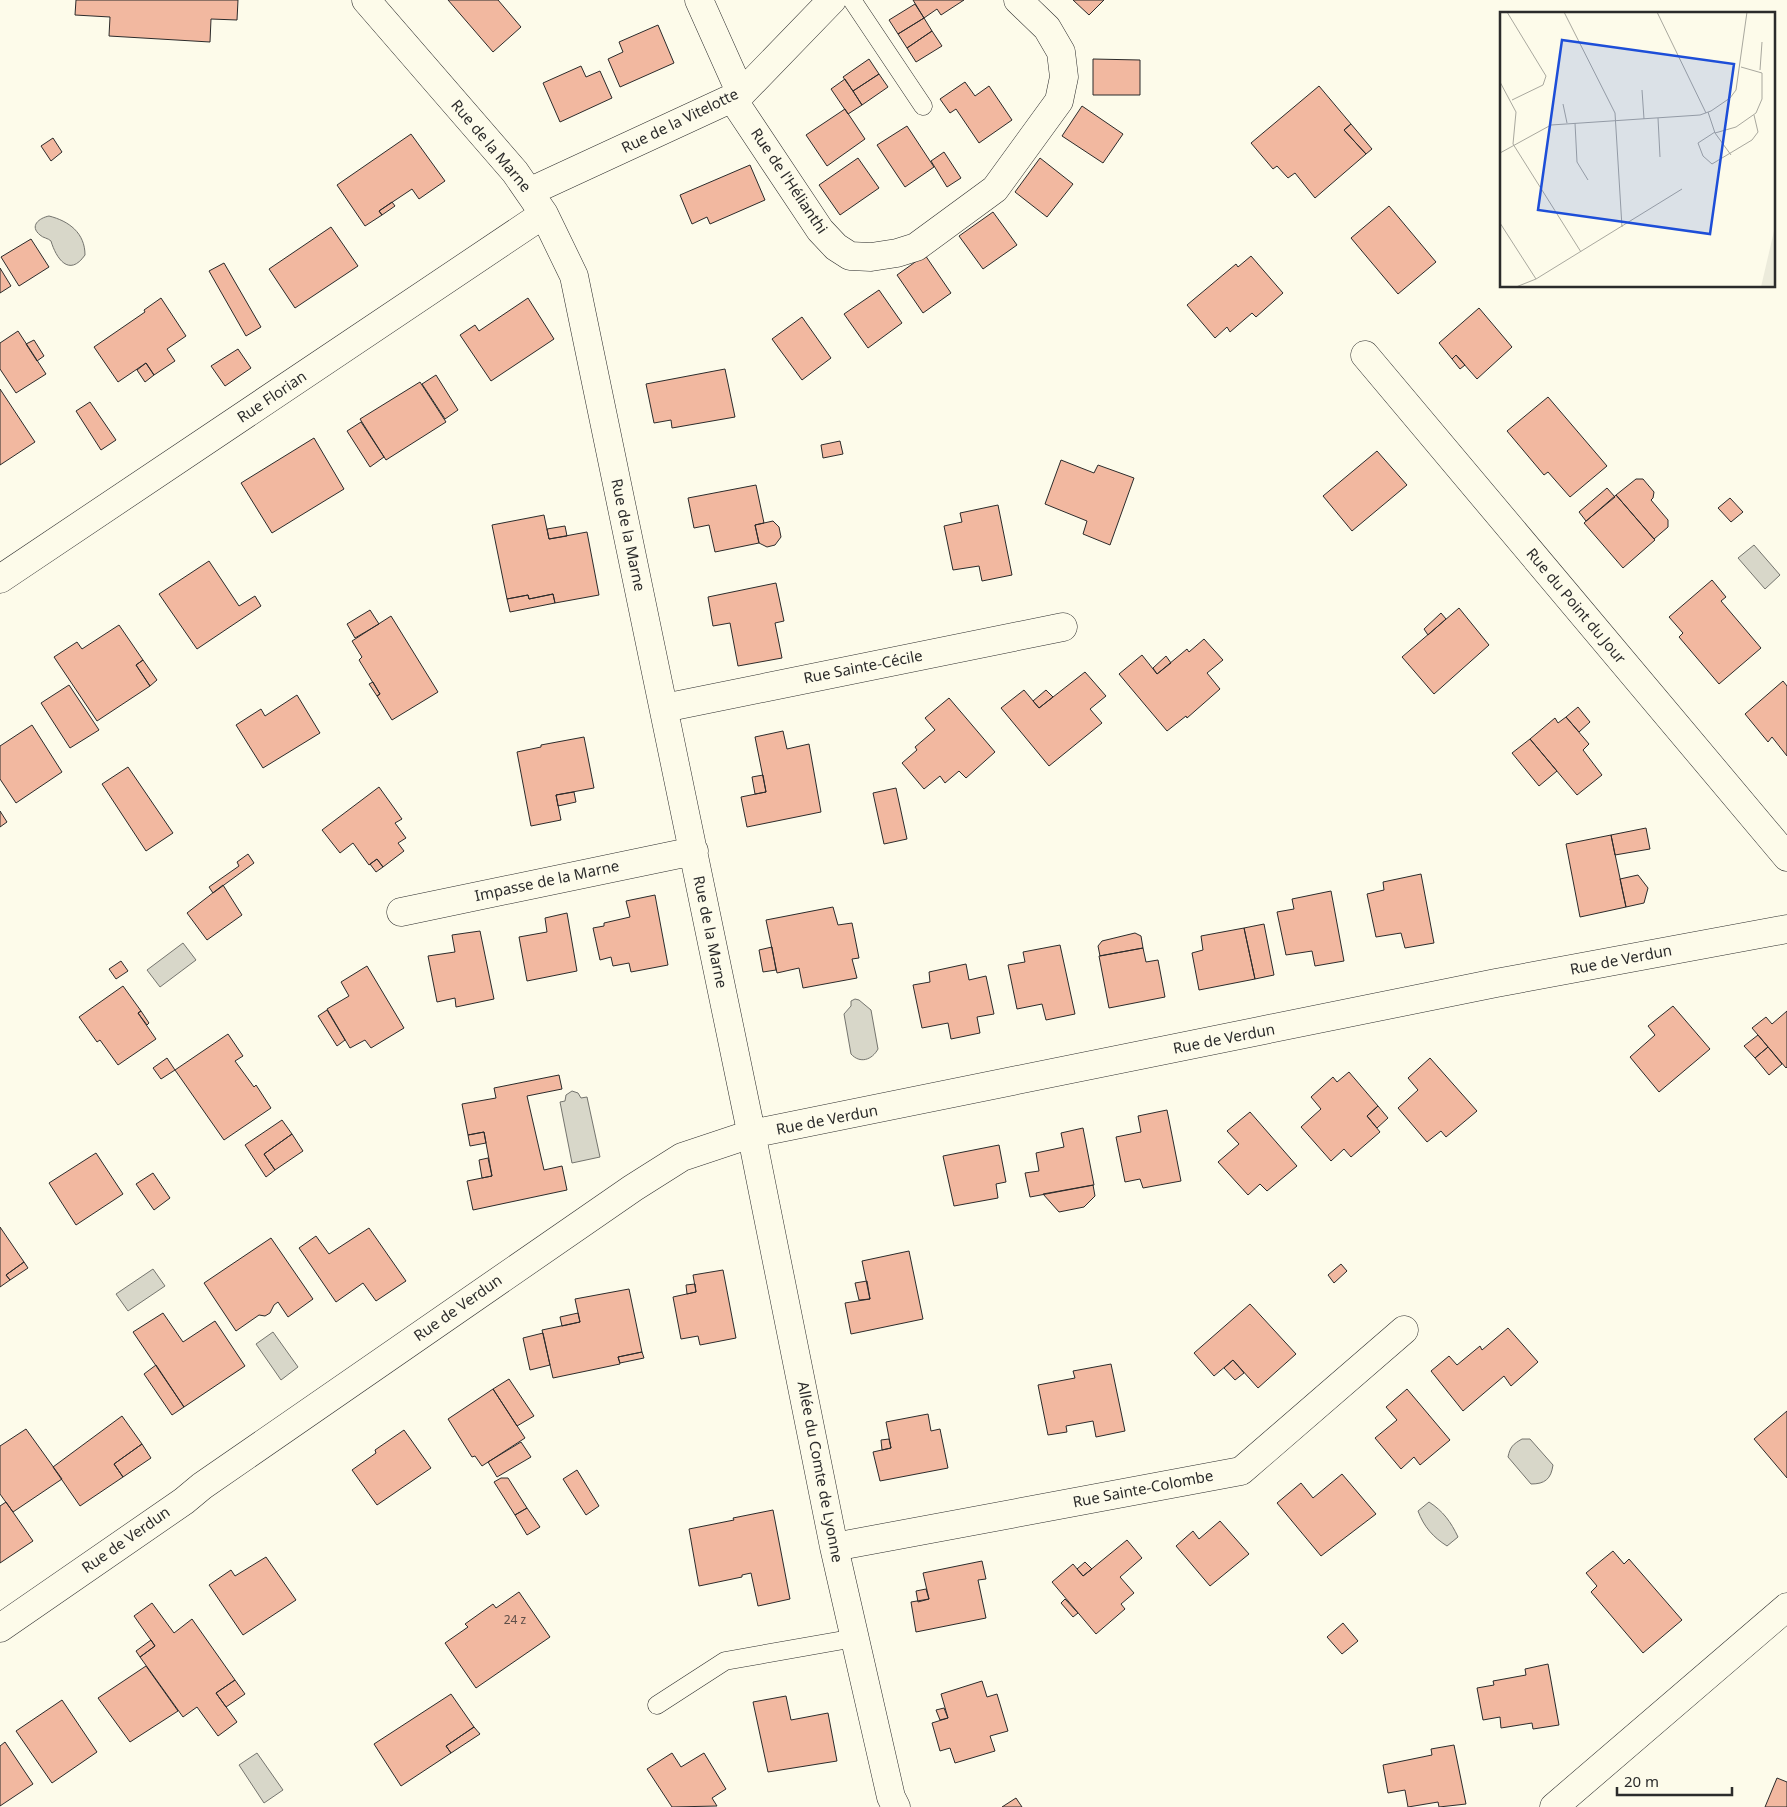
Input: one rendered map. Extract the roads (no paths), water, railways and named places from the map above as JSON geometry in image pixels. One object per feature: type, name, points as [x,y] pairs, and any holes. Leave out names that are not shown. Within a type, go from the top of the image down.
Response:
[{"type":"street","name":"Rue de la Marne","points":[[366,0],[515,172],[544,214],[574,276],[752,1134]]},
{"type":"street","name":"Rue de l'Hélianthi","points":[[699,0],[737,96],[820,230],[836,247],[850,256],[871,257],[897,253],[916,247],[995,188],[1059,101],[1064,77],[1061,52],[1047,28],[1018,0]]},
{"type":"street","name":"Rue de la Vitelotte","points":[[529,192],[737,96],[832,0]]},
{"type":"street","name":"Rue Florian","points":[[0,579],[544,214]]},
{"type":"street","name":"Rue du Point du Jour","points":[[1365,355],[1787,857]]},
{"type":"street","name":"Rue Sainte-Cécile","points":[[664,708],[1063,627]]},
{"type":"street","name":"Impasse de la Marne","points":[[401,912],[694,851]]},
{"type":"street","name":"Rue de Verdun","points":[[0,1628],[633,1188],[682,1157],[752,1134],[1496,984],[1787,929]]},
{"type":"street","name":"Allée du Comte de Lyonne","points":[[752,1134],[834,1547],[891,1797],[896,1807]]},
{"type":"street","name":"Rue Sainte-Colombe","points":[[834,1547],[1241,1471],[1404,1330]]},
{"type":"street","points":[[1554,1807],[1787,1607]]},
{"type":"lane","points":[[852,0],[922,106]]},
{"type":"lane","points":[[657,1705],[724,1661],[855,1638]]}]
